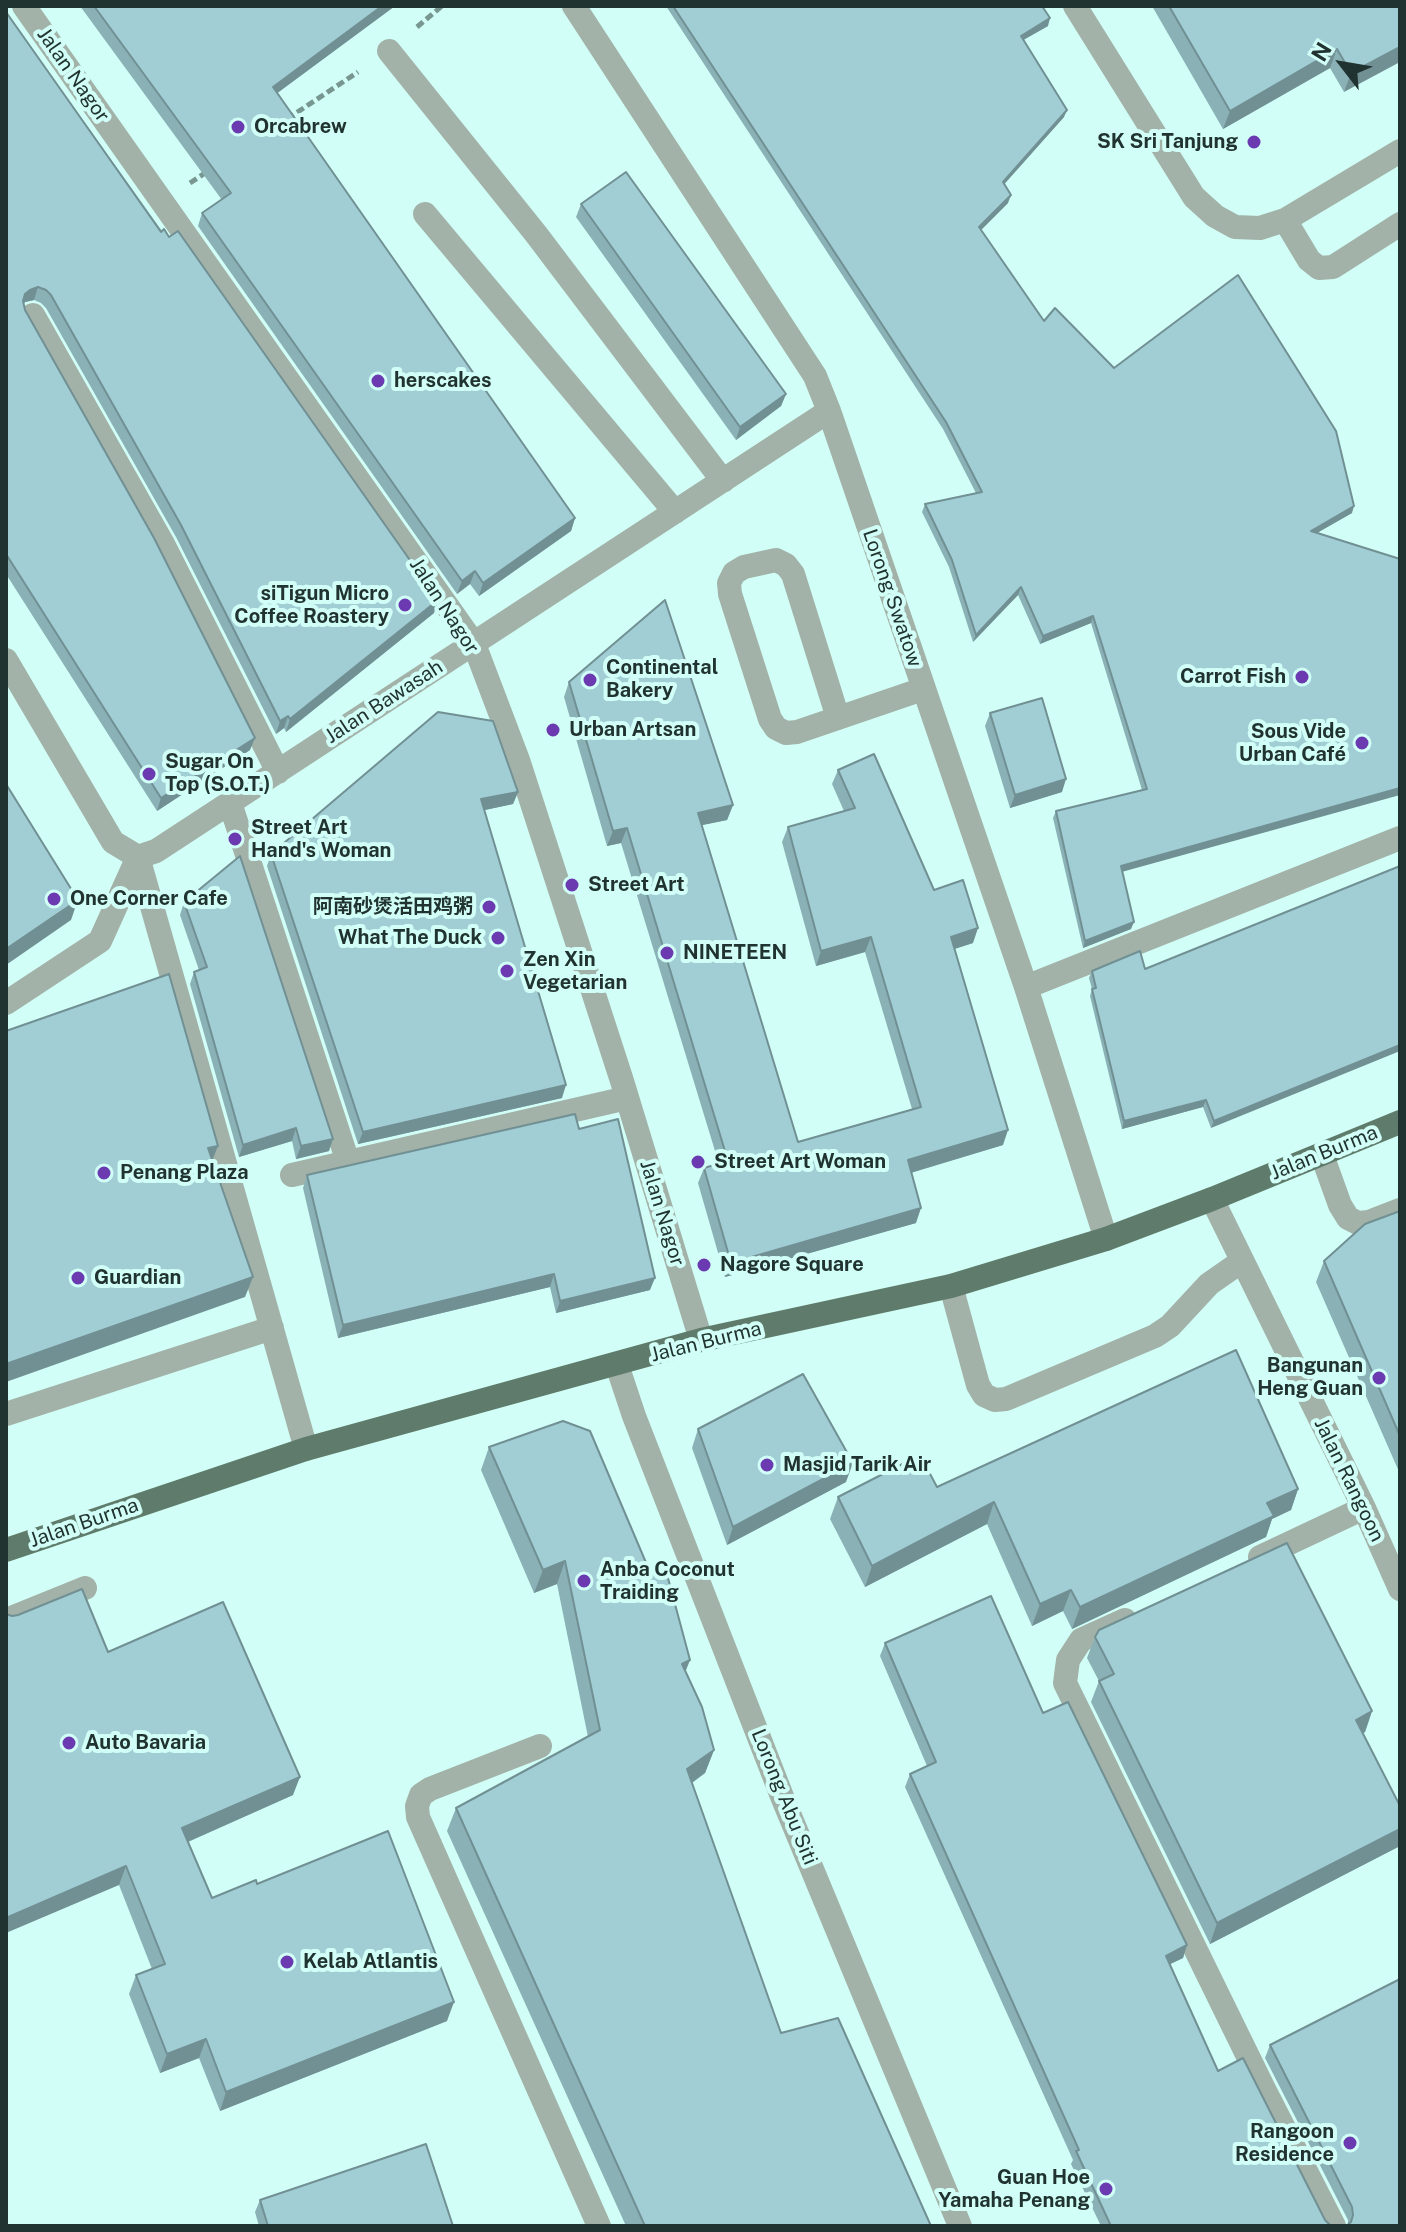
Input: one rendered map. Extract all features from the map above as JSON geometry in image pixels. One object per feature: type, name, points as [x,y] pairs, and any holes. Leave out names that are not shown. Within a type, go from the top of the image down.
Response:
[{"type":"main road","name":"Jalan Burma","points":[[6,1550],[306,1449],[701,1340],[951,1286],[1106,1239],[1400,1122]]},
{"type":"street","name":"Jalan Nagor","points":[[24,6],[474,644],[518,760],[701,1340]]},
{"type":"street","name":"Lorong Swatow","points":[[574,6],[815,376],[1026,987],[1106,1239]]},
{"type":"street","points":[[1075,6],[1194,197],[1215,216],[1235,227],[1260,228],[1285,220],[1400,151]]},
{"type":"street","points":[[389,51],[536,234],[723,481]]},
{"type":"street","points":[[425,214],[675,512]]},
{"type":"street","points":[[1285,220],[1309,260],[1319,268],[1333,267],[1400,224]]},
{"type":"street","points":[[33,315],[163,544],[278,772]]},
{"type":"street","name":"Jalan Bawasah","points":[[138,857],[156,851],[829,411]]},
{"type":"street","points":[[838,718],[793,574],[786,565],[776,560],[744,567],[734,573],[729,583],[730,594],[770,719],[776,728],[786,733],[797,732],[923,689]]},
{"type":"street","points":[[6,660],[113,842],[138,857],[306,1449]]},
{"type":"street","points":[[230,803],[348,1162]]},
{"type":"street","points":[[1026,987],[1400,838]]},
{"type":"street","points":[[6,1003],[100,941],[138,857]]},
{"type":"street","points":[[292,1175],[627,1098]]},
{"type":"street","points":[[1322,1155],[1340,1205],[1348,1218],[1358,1223],[1369,1222],[1400,1210]]},
{"type":"street","name":"Jalan Rangoon","points":[[1212,1199],[1364,1508],[1400,1589]]},
{"type":"street","points":[[951,1286],[978,1385],[984,1395],[995,1400],[1006,1399],[1155,1336],[1170,1326],[1209,1284],[1242,1261]]},
{"type":"street","points":[[6,1414],[272,1328]]},
{"type":"street","name":"Lorong Abu Siti","points":[[617,1365],[783,1799],[960,2226]]},
{"type":"street","points":[[1237,1567],[1364,1508]]},
{"type":"street","points":[[6,1620],[85,1588]]},
{"type":"street","points":[[1152,1607],[1081,1640],[1068,1660],[1065,1683],[1334,2226]]},
{"type":"street","points":[[540,1746],[430,1789],[421,1795],[417,1806],[418,1817],[599,2226]]},
{"type":"path","points":[[276,126],[389,51],[442,6]]},
{"type":"path","points":[[162,202],[213,168]]},
{"type":"building","points":[[94,6],[382,6],[273,87],[575,518],[483,583],[475,571],[462,581],[202,213],[231,193]]},
{"type":"building","points":[[673,6],[1042,6],[1050,18],[1021,36],[1067,110],[1003,182],[1011,195],[979,227],[1044,321],[1055,308],[1114,368],[1238,275],[1336,431],[1354,506],[1311,531],[1400,559],[1400,788],[1121,866],[1134,922],[1085,941],[1056,811],[1147,789],[1093,616],[1043,636],[1021,587],[976,635],[952,560],[925,504],[982,492],[946,422]]},
{"type":"building","points":[[1169,6],[1400,6],[1400,47],[1351,73],[1337,49],[1230,111]]},
{"type":"building","points":[[6,12],[161,232],[164,229],[169,237],[178,231],[438,600],[290,719],[288,716],[280,721],[181,525],[51,295],[38,287],[30,290],[23,301],[25,310],[154,538],[255,738],[161,798],[6,554]]},
{"type":"building","points":[[626,172],[786,394],[740,427],[581,204]]},
{"type":"building","points":[[665,600],[733,805],[698,813],[798,1142],[921,1107],[871,937],[821,951],[788,827],[855,808],[838,770],[874,754],[934,890],[963,880],[978,928],[951,937],[1008,1130],[908,1160],[921,1208],[731,1263],[704,1168],[728,1161],[627,828],[613,831],[569,682]]},
{"type":"building","points":[[1042,698],[1066,779],[1015,795],[990,713]]},
{"type":"building","points":[[438,712],[493,721],[518,792],[481,799],[566,1085],[363,1132],[271,854]]},
{"type":"building","points":[[6,784],[78,900],[6,949]]},
{"type":"building","points":[[240,856],[333,1139],[301,1146],[296,1128],[243,1145],[194,972],[207,967],[184,902]]},
{"type":"building","points":[[1400,866],[1400,1045],[1214,1121],[1206,1100],[1124,1121],[1092,989],[1096,988],[1092,971],[1140,951],[1145,969]]},
{"type":"building","name":"Penang Plaza","points":[[169,974],[218,1146],[208,1148],[253,1277],[6,1364],[6,1031]]},
{"type":"building","points":[[575,1114],[579,1129],[618,1119],[655,1278],[560,1301],[554,1274],[343,1325],[307,1175]]},
{"type":"building","name":"Bangunan Heng Guan","points":[[1400,1211],[1400,1436],[1324,1261],[1365,1224]]},
{"type":"building","points":[[1236,1350],[1298,1489],[1267,1503],[1274,1516],[1080,1607],[1071,1590],[1040,1604],[994,1502],[872,1566],[838,1497],[920,1455],[937,1487]]},
{"type":"building","name":"Masjid Tarik Air","points":[[803,1374],[853,1463],[733,1527],[698,1429]]},
{"type":"building","points":[[563,1421],[590,1431],[650,1572],[665,1567],[690,1660],[682,1664],[702,1707],[714,1750],[687,1769],[781,2033],[838,2018],[931,2226],[645,2226],[456,1808],[600,1730],[565,1561],[543,1570],[489,1447]]},
{"type":"building","points":[[1287,1543],[1372,1711],[1356,1720],[1400,1806],[1400,1829],[1217,1923],[1099,1681],[1114,1674],[1095,1637],[1099,1630]]},
{"type":"building","points":[[82,1589],[108,1652],[223,1602],[300,1777],[182,1828],[212,1898],[256,1880],[257,1884],[388,1831],[454,2002],[226,2092],[206,2039],[167,2054],[136,1975],[165,1964],[126,1866],[6,1918],[6,1614],[18,1615]]},
{"type":"building","points":[[991,1596],[1043,1713],[1068,1702],[1187,1945],[1166,1956],[1218,2071],[1243,2058],[1325,2220],[1331,2226],[1111,2226],[910,1774],[936,1762],[885,1643]]},
{"type":"building","name":"Rangoon Residence","points":[[1400,1979],[1400,2226],[1346,2226],[1351,2222],[1352,2207],[1270,2045]]},
{"type":"building","points":[[426,2144],[453,2226],[268,2226],[260,2200]]},
{"type":"place","name":"Orcabrew","points":[[238,127]]},
{"type":"place","name":"SK Sri Tanjung","points":[[1254,142]]},
{"type":"place","name":"herscakes","points":[[378,381]]},
{"type":"place","name":"siTigun Micro Coffee Roastery","points":[[405,605]]},
{"type":"place","name":"Carrot Fish","points":[[1302,677]]},
{"type":"place","name":"Continental Bakery","points":[[590,680]]},
{"type":"place","name":"Urban Artsan","points":[[553,730]]},
{"type":"place","name":"Sous Vide Urban Café","points":[[1362,743]]},
{"type":"place","name":"Sugar On Top (S.O.T.)","points":[[149,774]]},
{"type":"place","name":"Street Art Hand's Woman","points":[[235,839]]},
{"type":"place","name":"Street Art","points":[[572,885]]},
{"type":"place","name":"One Corner Cafe","points":[[54,899]]},
{"type":"place","name":"阿南砂煲活田鸡粥","points":[[489,907]]},
{"type":"place","name":"What The Duck","points":[[498,938]]},
{"type":"place","name":"NINETEEN","points":[[667,953]]},
{"type":"place","name":"Zen Xin Vegetarian","points":[[507,971]]},
{"type":"place","name":"Street Art Woman","points":[[698,1162]]},
{"type":"place","name":"Penang Plaza","points":[[104,1173]]},
{"type":"place","name":"Nagore Square","points":[[704,1265]]},
{"type":"place","name":"Guardian","points":[[78,1278]]},
{"type":"place","name":"Bangunan Heng Guan","points":[[1379,1378]]},
{"type":"place","name":"Masjid Tarik Air","points":[[767,1465]]},
{"type":"place","name":"Anba Coconut Traiding","points":[[584,1581]]},
{"type":"place","name":"Auto Bavaria","points":[[69,1743]]},
{"type":"place","name":"Kelab Atlantis","points":[[287,1962]]},
{"type":"place","name":"Rangoon Residence","points":[[1350,2143]]},
{"type":"place","name":"Guan Hoe Yamaha Penang","points":[[1106,2189]]}]
